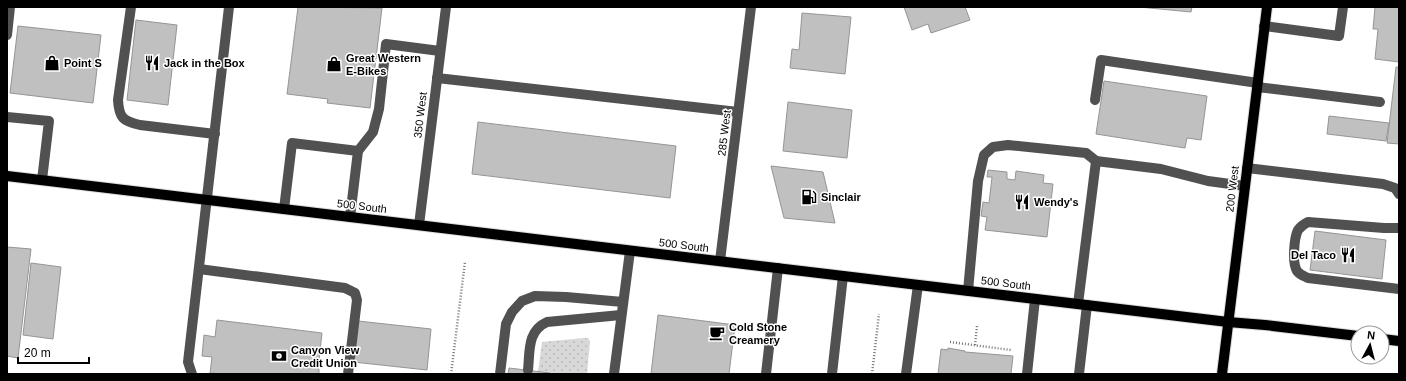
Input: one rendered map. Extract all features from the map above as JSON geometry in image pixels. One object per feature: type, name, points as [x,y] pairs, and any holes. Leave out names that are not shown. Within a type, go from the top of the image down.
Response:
[{"type":"main road","name":"200 West","points":[[1222,374],[1267,7]]},
{"type":"main road","name":"500 South","points":[[7,176],[1083,305],[1350,335]]},
{"type":"street","points":[[7,35],[10,7]]},
{"type":"street","points":[[131,7],[118,100],[118,108],[121,118],[130,123],[140,125],[215,134]]},
{"type":"street","points":[[192,374],[188,362],[208,200],[229,7]]},
{"type":"street","name":"350 West","points":[[418,225],[446,7]]},
{"type":"street","name":"285 West","points":[[720,261],[751,7]]},
{"type":"street","points":[[1264,26],[1339,36],[1343,7]]},
{"type":"street","points":[[350,217],[358,151],[373,132],[379,110],[386,44],[440,51]]},
{"type":"street","points":[[1095,100],[1101,60],[1257,85],[1380,102]]},
{"type":"street","points":[[437,78],[738,112]]},
{"type":"street","points":[[7,116],[48,121],[42,180]]},
{"type":"street","points":[[284,209],[292,143],[358,151]]},
{"type":"street","points":[[968,291],[978,181],[984,155],[993,147],[1008,145],[1086,153],[1096,161],[1161,168],[1208,182],[1245,186]]},
{"type":"street","points":[[1079,374],[1083,305],[1096,161]]},
{"type":"street","points":[[1247,168],[1383,184],[1395,188],[1399,194]]},
{"type":"street","points":[[1399,228],[1384,228],[1314,221],[1308,222],[1299,229],[1296,234],[1294,257],[1294,264],[1297,271],[1308,278],[1399,289]]},
{"type":"street","points":[[614,374],[630,251]]},
{"type":"street","points":[[766,374],[778,268]]},
{"type":"street","points":[[199,269],[345,288],[355,293],[357,300],[348,374]]},
{"type":"street","points":[[832,374],[843,276]]},
{"type":"street","points":[[906,374],[918,285]]},
{"type":"street","points":[[500,374],[506,324],[512,312],[522,301],[535,296],[573,297],[623,302]]},
{"type":"street","points":[[1027,374],[1035,299]]},
{"type":"street","points":[[528,370],[532,339],[535,330],[540,325],[547,322],[622,315]]},
{"type":"path","points":[[451,374],[465,262]]},
{"type":"path","points":[[872,374],[879,314]]},
{"type":"path","points":[[975,346],[977,326]]},
{"type":"path","points":[[950,342],[1010,350]]},
{"type":"shaded area","points":[[588,338],[590,342],[587,374],[550,374],[538,372],[542,342]]},
{"type":"building","points":[[298,7],[382,8],[370,108],[327,103],[328,99],[287,94]]},
{"type":"building","points":[[904,7],[965,7],[970,20],[931,33],[928,24],[912,30]]},
{"type":"building","points":[[1139,7],[1192,7],[1191,12]]},
{"type":"building","points":[[1375,7],[1399,7],[1399,62],[1375,59],[1378,29],[1373,29]]},
{"type":"building","points":[[802,13],[851,17],[845,74],[790,68],[792,49],[799,50]]},
{"type":"building","name":"Jack in the Box","points":[[136,20],[177,25],[168,105],[127,100]]},
{"type":"building","points":[[18,26],[101,35],[93,103],[10,93]]},
{"type":"building","points":[[1396,67],[1399,67],[1399,144],[1387,143]]},
{"type":"building","points":[[1104,81],[1207,96],[1201,140],[1187,138],[1185,148],[1096,134]]},
{"type":"building","points":[[788,102],[852,110],[847,158],[783,151]]},
{"type":"building","points":[[1329,116],[1389,123],[1386,141],[1327,134]]},
{"type":"building","points":[[478,122],[676,146],[670,198],[472,174]]},
{"type":"building","points":[[771,166],[823,172],[835,223],[784,218]]},
{"type":"building","points":[[988,170],[1007,172],[1007,179],[1015,180],[1016,171],[1044,175],[1043,183],[1053,184],[1047,237],[985,230],[987,217],[981,216],[983,202],[989,203],[992,177],[987,177]]},
{"type":"building","name":"Del Taco","points":[[1315,231],[1386,240],[1382,279],[1310,270]]},
{"type":"building","points":[[7,247],[31,249],[18,358],[7,356]]},
{"type":"building","points":[[31,263],[61,267],[53,339],[23,335]]},
{"type":"building","points":[[658,315],[735,325],[729,374],[651,374]]},
{"type":"building","points":[[217,320],[322,333],[318,369],[319,374],[210,373],[212,357],[202,356],[204,335],[215,337]]},
{"type":"building","points":[[358,321],[431,329],[427,370],[353,362]]},
{"type":"building","points":[[948,348],[965,352],[1013,356],[1011,374],[938,374],[941,349],[948,350]]},
{"type":"building","points":[[509,368],[550,373],[550,374],[508,374]]},
{"type":"place","name":"Point S","points":[[52,63]]},
{"type":"place","name":"Jack in the Box","points":[[152,63]]},
{"type":"place","name":"Great Western E-Bikes","points":[[334,64]]},
{"type":"place","name":"Sinclair","points":[[809,197]]},
{"type":"place","name":"Wendy's","points":[[1022,202]]},
{"type":"place","name":"Del Taco","points":[[1348,255]]},
{"type":"place","name":"Cold Stone Creamery","points":[[717,333]]},
{"type":"place","name":"Canyon View Credit Union","points":[[279,356]]}]
